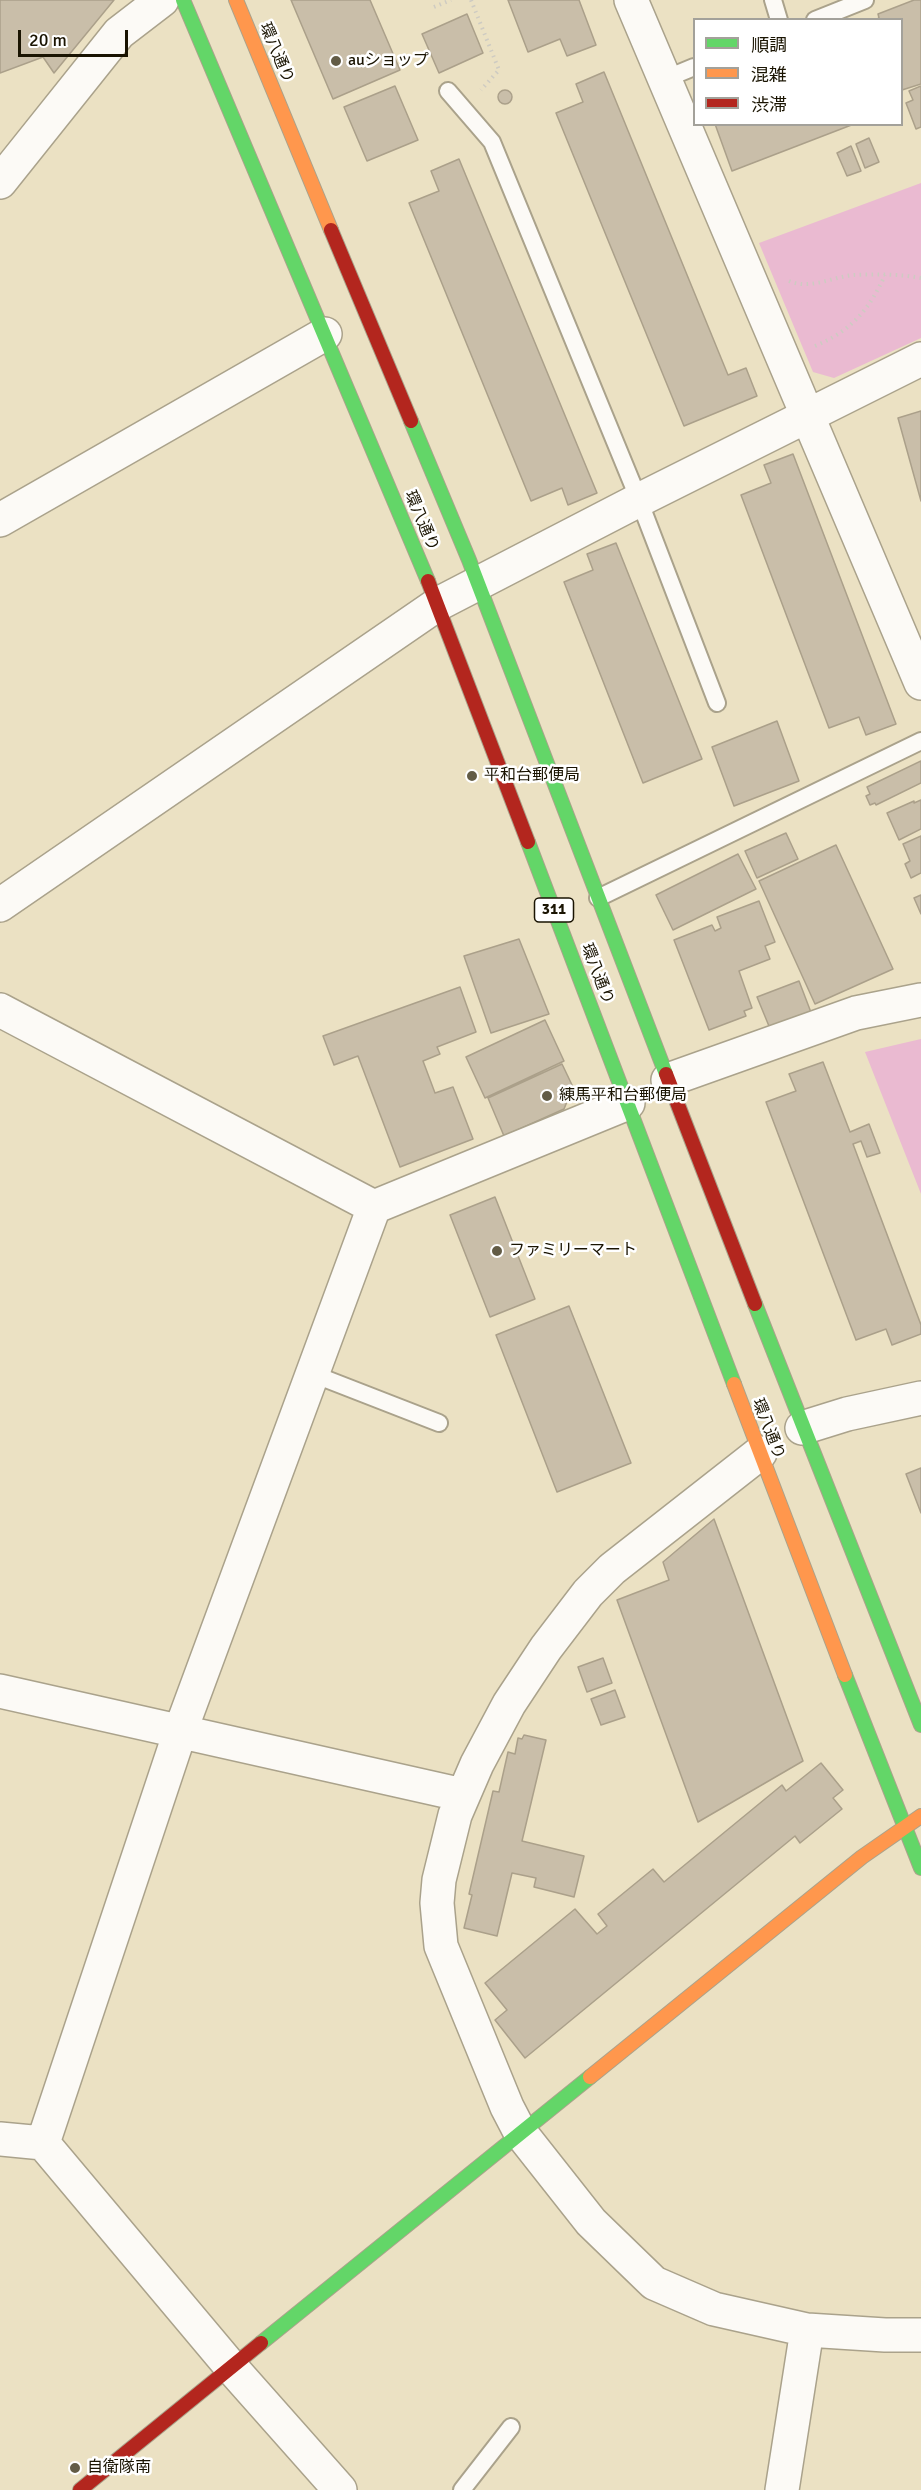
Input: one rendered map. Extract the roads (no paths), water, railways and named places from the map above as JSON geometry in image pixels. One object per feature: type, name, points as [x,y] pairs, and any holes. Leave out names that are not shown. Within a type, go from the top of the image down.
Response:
[{"type":"main road","name":"環八通り","points":[[183,0],[438,604],[877,1761],[921,1868]]},
{"type":"main road","name":"環八通り","points":[[236,0],[477,582],[802,1428],[921,1725]]},
{"type":"main road","points":[[80,2490],[852,1864],[921,1816]]},
{"type":"street","points":[[3,171],[118,33],[162,0]]},
{"type":"street","points":[[631,0],[680,73],[693,112]]},
{"type":"street","points":[[698,126],[750,282],[921,683]]},
{"type":"street","points":[[0,520],[325,333]]},
{"type":"street","points":[[0,905],[438,604],[477,582],[921,359]]},
{"type":"street","points":[[668,1080],[856,1013],[921,1000]]},
{"type":"street","points":[[0,1010],[374,1207]]},
{"type":"street","points":[[43,2143],[180,1732],[374,1207],[628,1103]]},
{"type":"street","points":[[802,1428],[847,1413],[921,1398]]},
{"type":"street","points":[[760,1453],[612,1569],[588,1593],[546,1648],[509,1704],[477,1764],[452,1826],[439,1880],[438,1911],[441,1946],[507,2107],[520,2132],[591,2222],[654,2283],[714,2309],[807,2330],[921,2335]]},
{"type":"street","points":[[0,1691],[463,1795]]},
{"type":"street","points":[[0,2139],[43,2143],[231,2367],[340,2490]]},
{"type":"street","points":[[782,2490],[807,2330]]},
{"type":"lane","points":[[773,0],[778,18]]},
{"type":"lane","points":[[820,18],[865,0]]},
{"type":"lane","points":[[448,91],[492,142],[639,500],[717,703]]},
{"type":"lane","points":[[598,898],[921,741]]},
{"type":"lane","points":[[313,1374],[439,1424]]},
{"type":"lane","points":[[462,2490],[511,2427]]},
{"type":"place","name":"auショップ","points":[[336,61]]},
{"type":"place","name":"平和台郵便局","points":[[472,776]]},
{"type":"place","name":"練馬平和台郵便局","points":[[547,1096]]},
{"type":"place","name":"ファミリーマート","points":[[497,1251]]},
{"type":"place","name":"自衛隊南","points":[[75,2468]]}]
